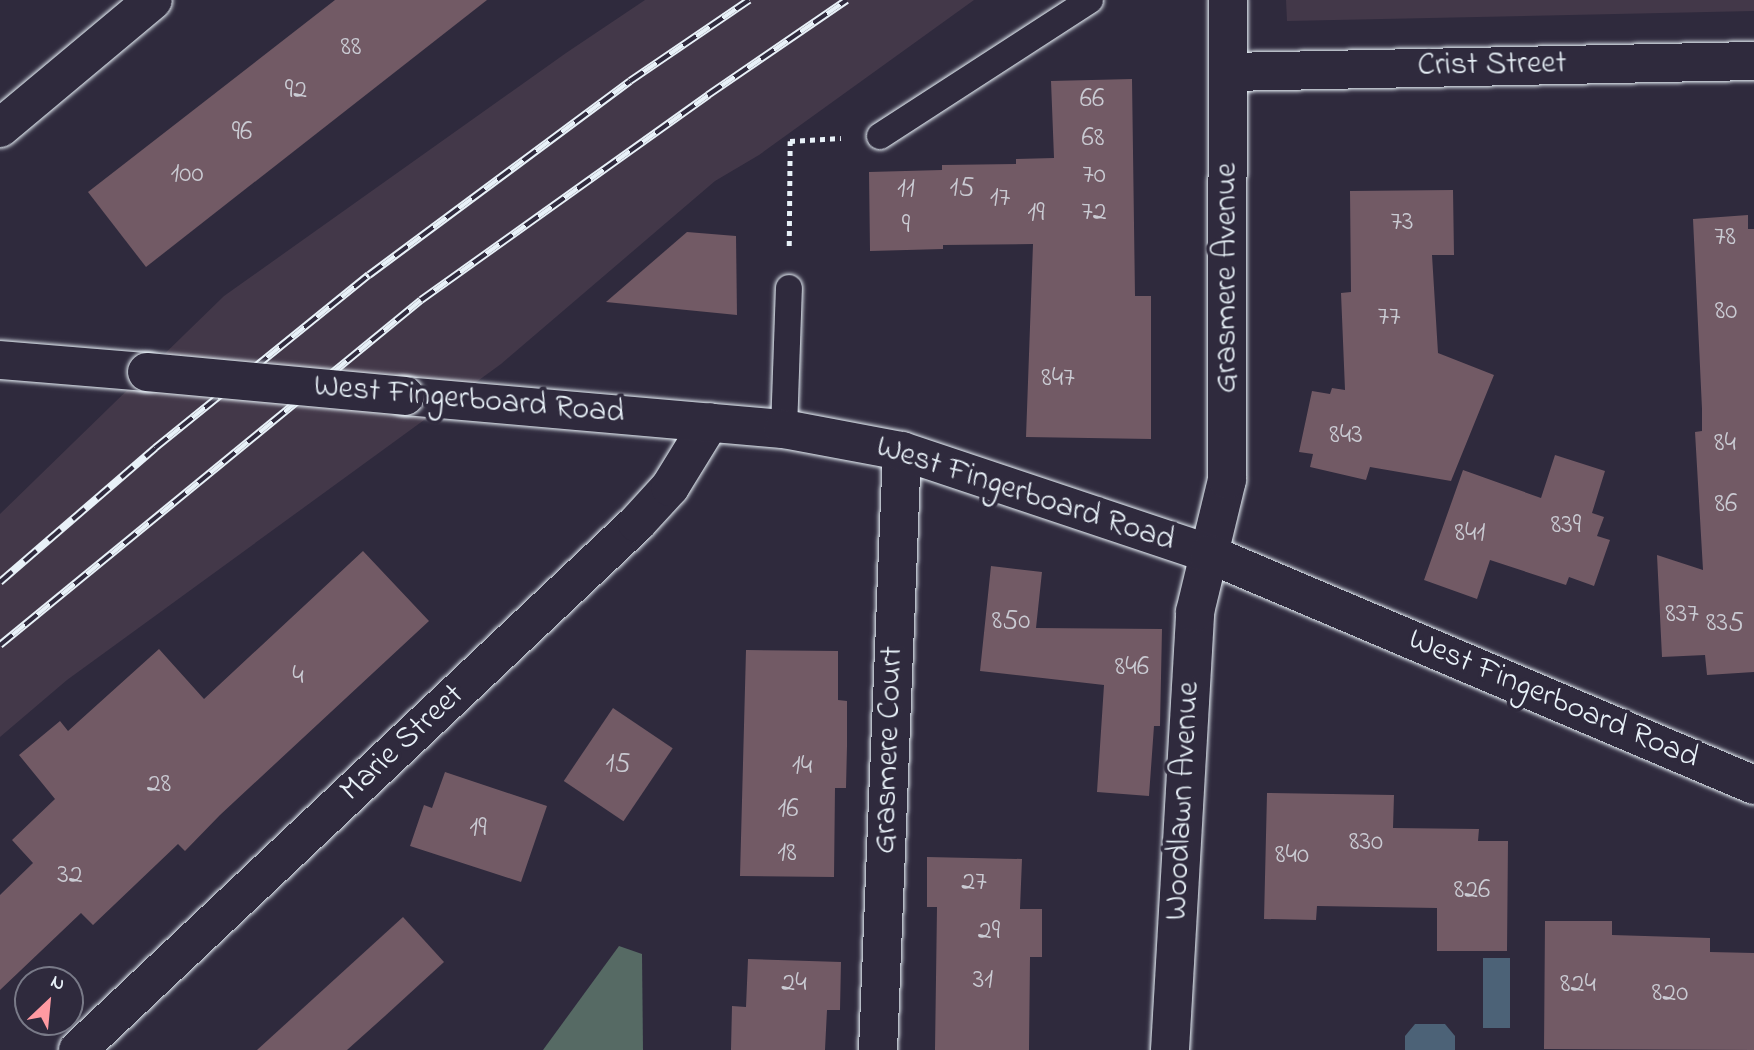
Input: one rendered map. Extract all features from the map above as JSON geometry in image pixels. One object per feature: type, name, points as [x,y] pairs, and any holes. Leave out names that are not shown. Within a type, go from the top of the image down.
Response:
[{"type":"street","points":[[0,128],[153,0]]},
{"type":"street","name":"Grasmere Avenue","points":[[1209,554],[1227,480],[1228,0]]},
{"type":"street","name":"Crist Street","points":[[1229,72],[1754,61]]},
{"type":"street","name":"West Fingerboard Road","points":[[0,360],[784,429],[902,451],[1209,554],[1754,785]]},
{"type":"street","name":"Marie Street","points":[[78,1050],[637,523],[670,486],[710,422]]},
{"type":"street","name":"Grasmere Court","points":[[878,1050],[902,451]]},
{"type":"street","name":"Woodlawn Avenue","points":[[1170,1050],[1195,612],[1209,554]]},
{"type":"lane","points":[[880,136],[1090,0]]},
{"type":"lane","points":[[784,429],[789,289]]},
{"type":"path","points":[[789,289],[790,141],[880,136]]},
{"type":"shaded area","points":[[645,0],[974,0],[759,155],[715,181],[501,364],[67,680],[0,737],[0,514],[224,296]]},
{"type":"shaded area","points":[[1286,0],[1754,0],[1754,11],[1287,21]]},
{"type":"green space","points":[[619,946],[642,954],[643,1050],[543,1050]]},
{"type":"water","points":[[1483,958],[1510,958],[1510,1028],[1483,1028]]},
{"type":"water","points":[[1415,1024],[1445,1024],[1455,1036],[1455,1050],[1405,1050],[1405,1036]]},
{"type":"building","points":[[335,0],[487,0],[146,267],[88,192]]},
{"type":"building","points":[[1132,79],[1135,296],[1151,296],[1151,439],[1026,437],[1033,244],[943,245],[943,249],[870,251],[869,172],[942,170],[942,165],[1016,164],[1016,159],[1054,158],[1051,81]]},
{"type":"building","points":[[1453,190],[1454,255],[1432,255],[1438,353],[1494,375],[1451,481],[1370,467],[1366,480],[1310,467],[1313,454],[1299,452],[1312,391],[1330,394],[1332,388],[1345,390],[1341,293],[1351,292],[1350,191]]},
{"type":"building","points":[[1748,215],[1748,229],[1754,229],[1754,672],[1707,675],[1705,655],[1662,657],[1657,555],[1703,570],[1695,432],[1702,431],[1702,409],[1693,219]]},
{"type":"building","points":[[687,232],[736,236],[737,315],[606,302]]},
{"type":"building","points":[[1555,455],[1605,471],[1592,513],[1604,517],[1597,536],[1610,540],[1594,586],[1569,577],[1566,585],[1490,560],[1477,599],[1424,580],[1463,470],[1541,498]]},
{"type":"building","points":[[363,551],[429,621],[220,815],[185,851],[178,844],[93,925],[81,913],[25,966],[14,966],[14,977],[0,990],[0,895],[33,863],[12,840],[55,799],[19,755],[60,721],[68,731],[159,649],[204,699]]},
{"type":"building","points":[[991,566],[1042,572],[1036,628],[1162,629],[1160,726],[1154,726],[1149,796],[1097,792],[1104,685],[980,671]]},
{"type":"building","points":[[746,650],[838,651],[838,700],[847,701],[847,746],[846,788],[835,788],[834,877],[740,876]]},
{"type":"building","points":[[613,708],[673,748],[623,821],[564,781]]},
{"type":"building","points":[[445,772],[547,806],[521,882],[410,846],[424,805],[432,808]]},
{"type":"building","points":[[1267,793],[1394,795],[1393,828],[1479,829],[1478,841],[1508,841],[1507,951],[1437,951],[1437,908],[1317,906],[1316,920],[1264,919]]},
{"type":"building","points":[[927,857],[1022,859],[1020,909],[1042,909],[1042,957],[1030,957],[1029,1050],[935,1050],[937,907],[927,907]]},
{"type":"building","points":[[403,917],[444,962],[385,1016],[347,1050],[257,1050]]},
{"type":"building","points":[[1545,921],[1612,921],[1612,935],[1710,938],[1710,952],[1754,953],[1754,1050],[1544,1049]]},
{"type":"building","points":[[748,959],[841,962],[840,1010],[827,1010],[825,1050],[731,1050],[732,1006],[746,1007]]},
{"type":"railway","points":[[0,582],[155,448],[369,275],[630,81],[749,0]]},
{"type":"railway","points":[[0,645],[421,300],[708,95],[847,0]]}]
